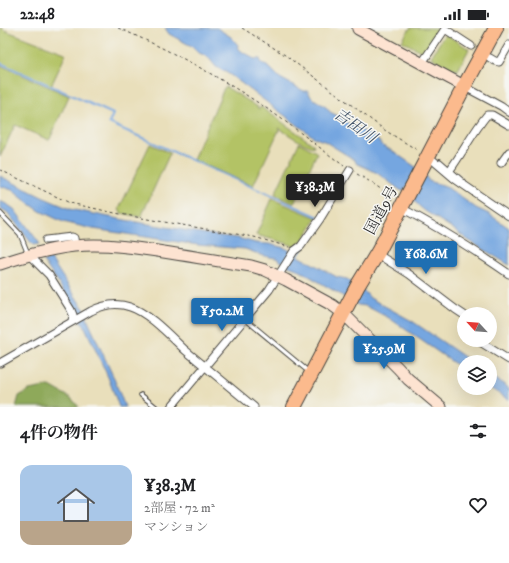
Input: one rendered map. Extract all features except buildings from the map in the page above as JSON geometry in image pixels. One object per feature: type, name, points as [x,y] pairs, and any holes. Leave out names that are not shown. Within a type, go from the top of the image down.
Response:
[{"type":"highway","name":"国道9号","points":[[294,407],[358,285],[403,206],[432,159],[464,86],[496,28]]},
{"type":"street","points":[[358,28],[464,86]]},
{"type":"street","points":[[422,63],[445,28],[471,46]]},
{"type":"street","points":[[490,58],[495,62],[499,62],[509,45]]},
{"type":"street","points":[[450,170],[487,115],[492,114],[509,125]]},
{"type":"street","points":[[501,163],[509,152]]},
{"type":"street","points":[[432,159],[455,179],[509,216]]},
{"type":"street","points":[[171,407],[269,290],[294,251],[301,246],[320,218],[350,170]]},
{"type":"street","points":[[403,206],[509,274]]},
{"type":"street","points":[[0,264],[32,254],[47,245],[108,246],[153,250],[251,266],[265,270],[332,306],[347,307],[408,379],[441,407]]},
{"type":"street","points":[[32,254],[49,275],[75,319]]},
{"type":"street","points":[[376,254],[409,274],[457,311]]},
{"type":"street","points":[[0,363],[75,319],[97,308],[116,305],[130,307],[145,315],[254,407]]},
{"type":"street","points":[[488,347],[509,360]]},
{"type":"lane","points":[[464,86],[509,110]]},
{"type":"lane","points":[[464,86],[509,114]]},
{"type":"lane","points":[[432,159],[450,170],[465,183],[465,186]]},
{"type":"lane","points":[[0,213],[20,234],[32,254]]},
{"type":"lane","points":[[245,318],[311,375]]},
{"type":"lane","points":[[141,395],[156,407]]},
{"type":"path","points":[[118,28],[191,63],[239,90],[350,170],[369,181],[389,196]]},
{"type":"path","points":[[242,28],[285,55],[386,131],[432,159]]},
{"type":"path","points":[[0,170],[70,203],[137,217],[254,237],[289,247],[294,251]]},
{"type":"green space","points":[[0,28],[66,54],[51,86],[0,63]]},
{"type":"green space","points":[[410,28],[437,28],[439,30],[424,53],[402,41]]},
{"type":"green space","points":[[445,34],[469,49],[458,70],[449,69],[431,57]]},
{"type":"green space","points":[[0,65],[69,96],[49,140],[15,125],[0,157]]},
{"type":"green space","points":[[226,87],[258,107],[258,109],[261,107],[314,145],[313,147],[299,141],[278,128],[279,130],[253,186],[193,160],[224,88]]},
{"type":"green space","points":[[299,143],[317,153],[293,203],[275,194]]},
{"type":"green space","points":[[150,144],[170,153],[141,217],[121,213],[119,209]]},
{"type":"green space","points":[[272,199],[317,218],[304,238],[296,247],[256,235]]},
{"type":"green space","points":[[50,386],[71,398],[79,407],[16,407],[19,396],[29,390]]},
{"type":"water","points":[[165,28],[217,28],[231,37],[238,45],[239,49],[244,53],[251,57],[260,59],[261,62],[270,68],[280,78],[304,91],[308,91],[311,97],[326,107],[330,112],[349,124],[375,137],[383,146],[420,170],[403,191],[400,190],[377,173],[356,163],[355,160],[324,141],[315,138],[229,74],[216,67],[208,57],[197,52],[193,47],[169,34]]},
{"type":"water","points":[[422,171],[429,181],[448,188],[476,208],[489,214],[509,228],[509,265],[468,240],[419,206],[409,195]]},
{"type":"water","points":[[0,176],[70,209],[119,219],[269,244],[285,248],[292,252],[285,264],[276,258],[264,256],[245,249],[198,245],[93,229],[63,222],[40,211],[12,190],[0,186]]},
{"type":"water","points":[[0,201],[14,209],[40,244],[33,245],[7,212],[0,208]]},
{"type":"water","points":[[293,253],[337,277],[347,279],[366,293],[370,298],[412,321],[462,355],[457,355],[457,365],[389,318],[366,306],[358,305],[297,269],[286,265]]},
{"type":"water","points":[[51,259],[85,310],[88,321],[113,376],[125,407],[119,407],[108,377],[84,325],[81,323],[73,305],[43,261]]},
{"type":"water","points":[[497,380],[509,388],[509,400],[497,392]]},
{"type":"waterway","points":[[0,63],[113,114],[109,123],[319,217]]},
{"type":"waterway","points":[[297,257],[302,249]]},
{"type":"water label","name":"吉田川","points":[[356,125]]}]
